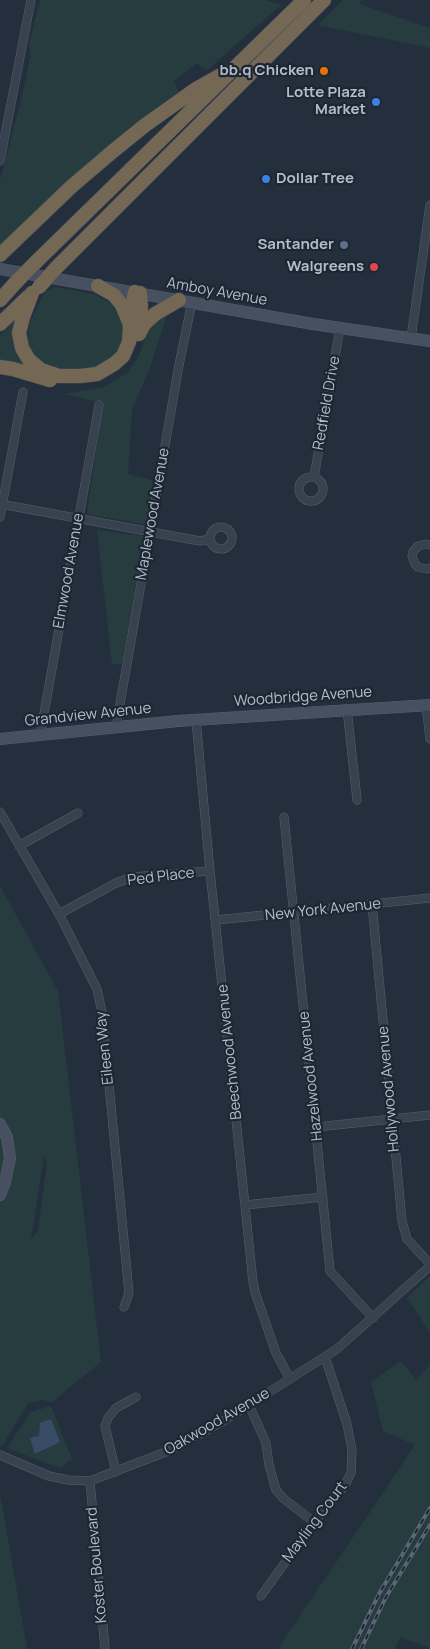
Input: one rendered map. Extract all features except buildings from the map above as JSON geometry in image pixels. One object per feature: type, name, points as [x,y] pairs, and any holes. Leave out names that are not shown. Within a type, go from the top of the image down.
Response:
[{"type":"highway","points":[[0,300],[39,259],[304,0]]},
{"type":"highway","points":[[0,324],[324,0]]},
{"type":"highway","points":[[0,255],[83,176],[138,131],[196,89],[233,69]]},
{"type":"highway","points":[[98,286],[114,295],[122,305],[130,325]]},
{"type":"highway","points":[[35,290],[23,317],[20,333],[22,348],[29,360],[41,370],[59,376],[97,374],[123,356],[129,342],[131,309],[138,293]]},
{"type":"highway","points":[[0,366],[57,382],[93,382],[108,377],[119,370],[130,359],[140,321],[138,293]]},
{"type":"highway","points":[[136,339],[144,324],[168,305],[186,301]]},
{"type":"street","points":[[0,161],[31,0]]},
{"type":"street","points":[[410,338],[430,205]]},
{"type":"street","name":"Amboy Avenue","points":[[0,269],[340,328],[430,341]]},
{"type":"street","name":"Maplewood Avenue","points":[[116,727],[178,365],[186,301]]},
{"type":"street","name":"Redfield Drive","points":[[314,477],[340,328]]},
{"type":"street","points":[[0,517],[23,392]]},
{"type":"street","name":"Elmwood Avenue","points":[[40,736],[99,405]]},
{"type":"street","points":[[1,504],[150,530],[200,541],[210,539]]},
{"type":"street","points":[[430,545],[418,546],[412,556],[418,567],[430,568]]},
{"type":"street","points":[[428,705],[430,739]]},
{"type":"street","name":"Woodbridge Avenue","points":[[178,720],[428,705]]},
{"type":"street","points":[[347,709],[357,800]]},
{"type":"street","name":"Grandview Avenue","points":[[0,739],[178,720]]},
{"type":"street","name":"Beechwood Avenue","points":[[196,720],[210,871],[255,1292],[276,1353],[290,1379]]},
{"type":"street","name":"Eileen Way","points":[[0,812],[59,914],[97,989],[102,1012],[129,1293],[124,1307]]},
{"type":"street","points":[[19,846],[78,813]]},
{"type":"street","name":"Hazelwood Avenue","points":[[284,817],[317,1127],[330,1270],[373,1318]]},
{"type":"street","name":"Ped Place","points":[[59,914],[116,883],[132,877],[210,871]]},
{"type":"street","name":"New York Avenue","points":[[216,920],[430,898]]},
{"type":"street","name":"Hollywood Avenue","points":[[372,904],[404,1230],[413,1246],[430,1265]]},
{"type":"street","points":[[317,1127],[430,1115]]},
{"type":"street","points":[[0,1124],[7,1137],[10,1158],[0,1195]]},
{"type":"street","points":[[245,1205],[323,1196]]},
{"type":"street","name":"Oakwood Avenue","points":[[0,1455],[50,1476],[68,1480],[90,1481],[171,1450],[249,1405],[337,1349],[364,1327],[430,1265]]},
{"type":"street","name":"Mayling Court","points":[[261,1596],[351,1474],[352,1450],[347,1424],[325,1357]]},
{"type":"street","points":[[116,1472],[105,1426],[108,1418],[116,1408],[136,1398]]},
{"type":"street","points":[[249,1405],[266,1443],[276,1490],[284,1499],[314,1522]]},
{"type":"street","name":"Koster Boulevard","points":[[90,1481],[105,1649]]},
{"type":"green space","points":[[40,0],[265,0],[281,5],[207,70],[197,63],[174,81],[179,92],[75,175],[0,248],[0,180],[20,105],[31,53],[29,45]]},
{"type":"green space","points":[[343,0],[361,0],[359,4],[430,28],[430,48],[318,25]]},
{"type":"green space","points":[[54,287],[94,294],[120,308],[127,327],[118,357],[100,368],[76,373],[49,367],[31,353],[27,343],[30,322],[45,292]]},
{"type":"green space","points":[[168,312],[150,367],[132,410],[128,474],[154,481],[148,525],[87,514],[103,403],[64,394],[104,387],[127,373],[139,356],[148,330]]},
{"type":"green space","points":[[19,315],[36,372],[0,361],[0,336]]},
{"type":"green space","points":[[97,530],[144,536],[122,664],[112,664]]},
{"type":"green space","points":[[0,886],[58,991],[101,1362],[52,1402],[42,1400],[28,1403],[2,1446],[0,1445]],"holes":[[[44,1155],[47,1163],[38,1231],[31,1239]]]},
{"type":"green space","points":[[430,1276],[430,1332],[407,1298]]},
{"type":"green space","points":[[401,1361],[416,1380],[430,1365],[430,1648],[400,1637],[395,1649],[278,1649],[415,1445],[383,1431],[371,1382]]},
{"type":"green space","points":[[51,1406],[72,1459],[60,1468],[7,1448],[31,1412]]},
{"type":"green space","points":[[0,1494],[24,1631],[27,1649],[0,1649]]},
{"type":"water","points":[[51,1419],[60,1442],[35,1454],[30,1438],[39,1436],[40,1423]]},
{"type":"railway","points":[[352,1649],[379,1594],[430,1508]]},
{"type":"railway","points":[[361,1649],[386,1597],[430,1525]]},
{"type":"place","name":"bb.q Chicken","points":[[324,71]]},
{"type":"place","name":"Lotte Plaza Market","points":[[376,102]]},
{"type":"place","name":"Dollar Tree","points":[[266,179]]},
{"type":"place","name":"Santander","points":[[344,245]]},
{"type":"place","name":"Walgreens","points":[[374,267]]}]
